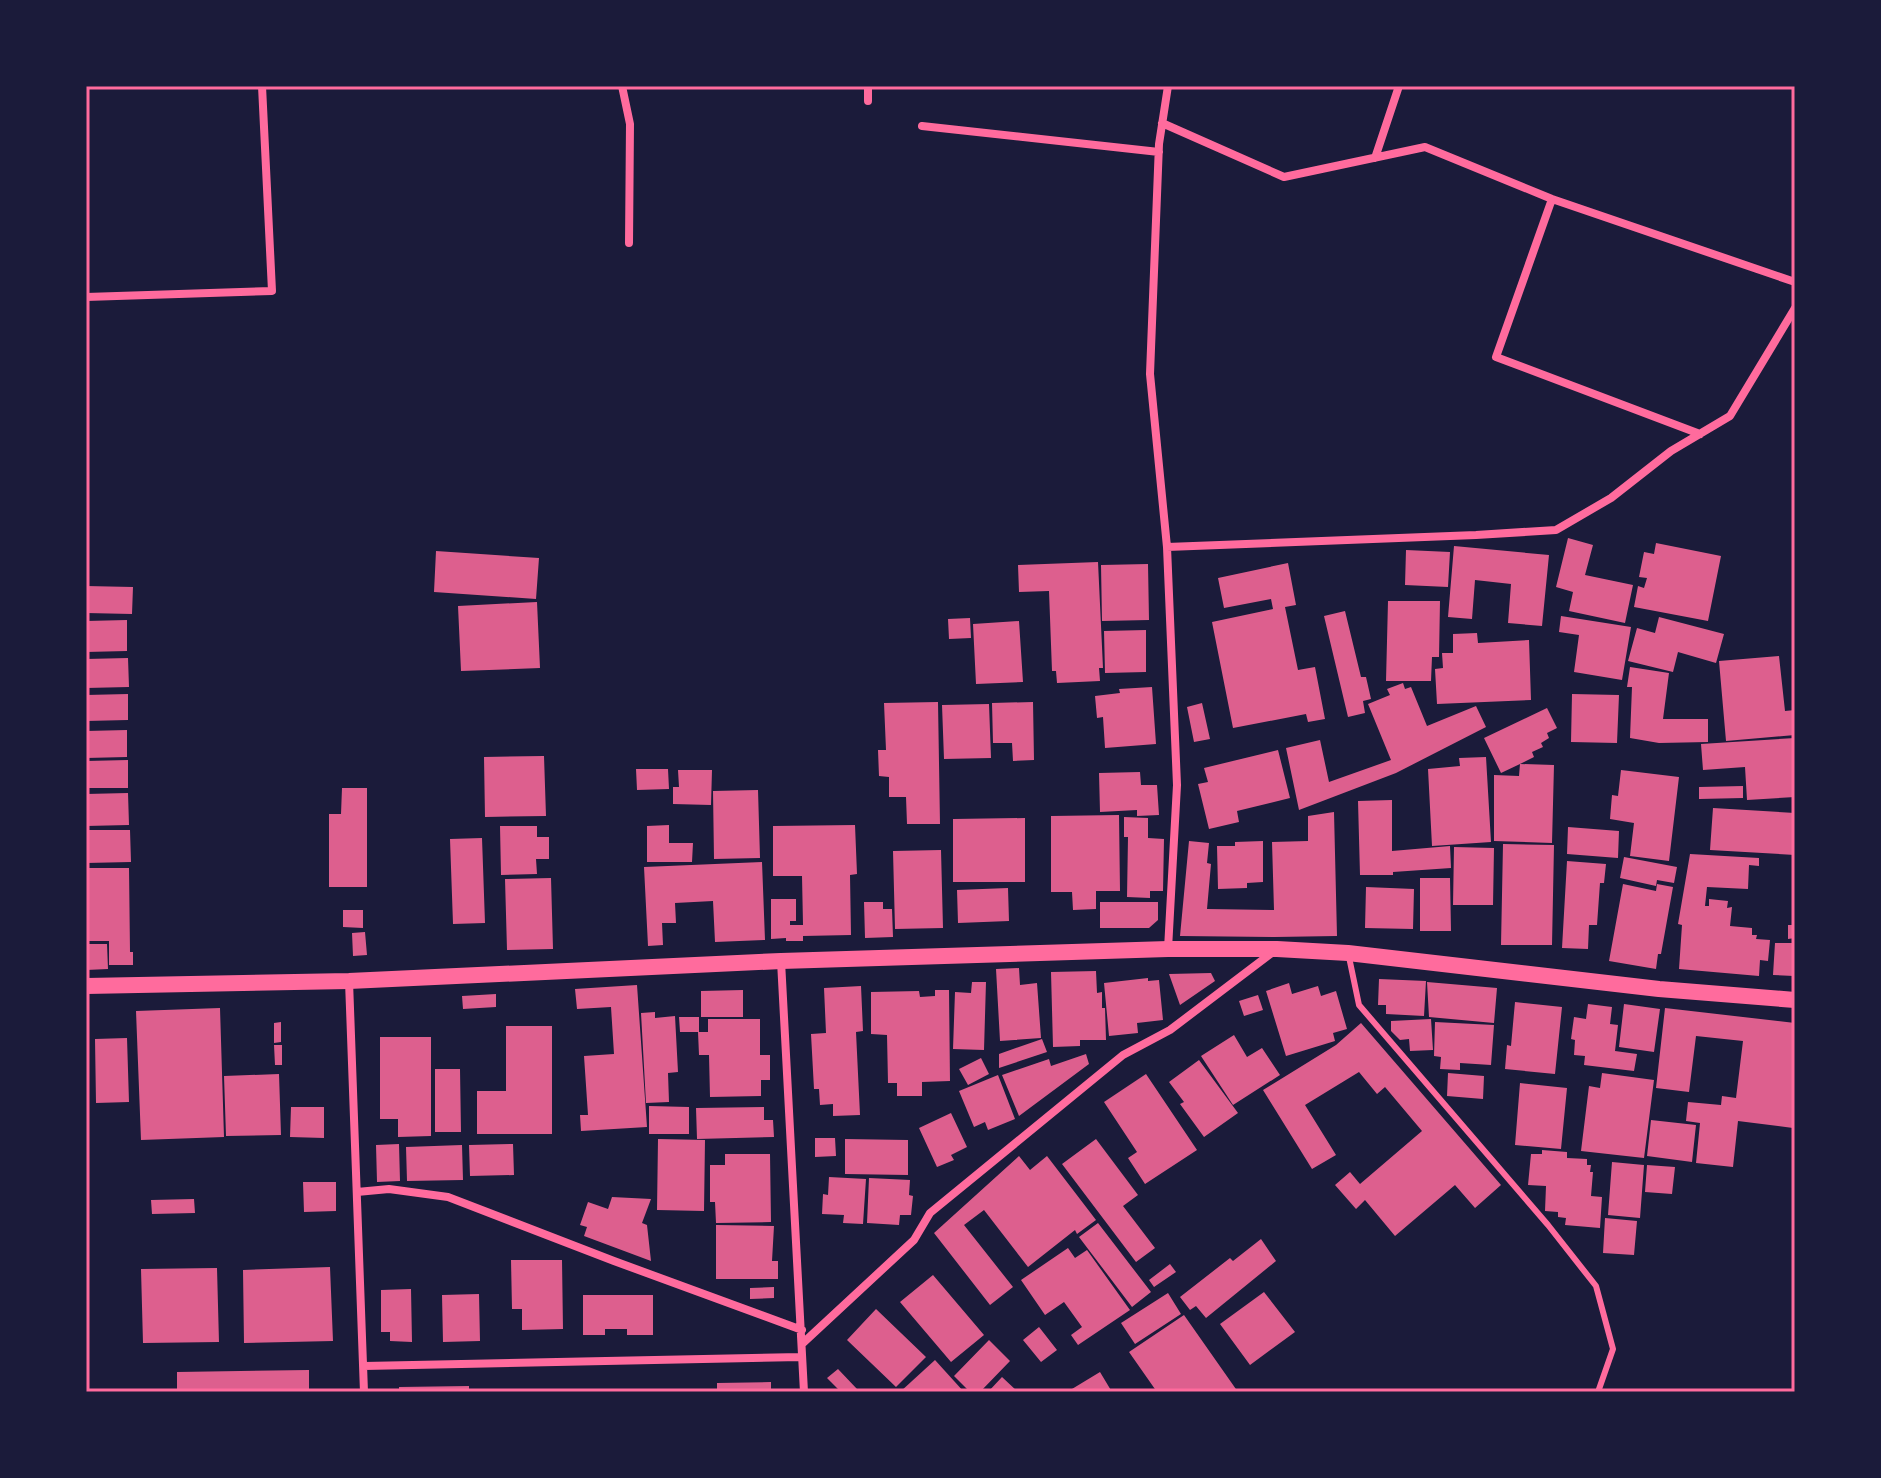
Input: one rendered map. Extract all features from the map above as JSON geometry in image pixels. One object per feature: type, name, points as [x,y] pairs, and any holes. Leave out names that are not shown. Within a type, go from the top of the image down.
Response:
[{"type":"main road","points":[[86,986],[349,981],[781,961],[1168,949],[1277,949],[1348,953],[1659,989],[1795,1000]]},
{"type":"street","points":[[86,297],[272,291],[262,86]]},
{"type":"street","points":[[622,86],[630,124],[629,243]]},
{"type":"street","points":[[868,86],[868,101]]},
{"type":"street","points":[[1168,86],[1159,152],[1150,374],[1167,547],[1177,785],[1168,949]]},
{"type":"street","points":[[1375,158],[1399,86]]},
{"type":"street","points":[[1162,123],[1284,177],[1425,147],[1552,199],[1795,282]]},
{"type":"street","points":[[922,126],[1159,152]]},
{"type":"street","points":[[1552,199],[1496,357],[1700,434]]},
{"type":"street","points":[[1167,547],[1556,530],[1611,498],[1671,451],[1730,416],[1795,308]]},
{"type":"street","points":[[803,1343],[914,1240],[930,1213],[1123,1055],[1170,1030],[1277,949]]},
{"type":"street","points":[[781,961],[804,1392]]},
{"type":"street","points":[[349,981],[364,1392]]},
{"type":"street","points":[[357,1192],[389,1189],[448,1197],[802,1330]]},
{"type":"street","points":[[364,1366],[801,1357]]},
{"type":"lane","points":[[1348,953],[1359,1005],[1548,1225],[1596,1286],[1613,1349],[1598,1392]]},
{"type":"building","points":[[1568,538],[1593,545],[1585,575],[1633,585],[1625,623],[1569,611],[1573,592],[1556,587]]},
{"type":"building","points":[[1656,543],[1721,556],[1708,621],[1634,607],[1638,586],[1644,588],[1647,578],[1639,577],[1644,552],[1654,554]]},
{"type":"building","points":[[1454,546],[1549,555],[1542,626],[1508,623],[1511,584],[1475,580],[1472,619],[1448,617]]},
{"type":"building","points":[[1406,550],[1450,552],[1448,587],[1405,585]]},
{"type":"building","points":[[436,551],[539,558],[536,599],[434,592]]},
{"type":"building","points":[[1098,562],[1103,668],[1099,668],[1100,681],[1057,683],[1056,671],[1052,671],[1049,591],[1019,592],[1018,565]]},
{"type":"building","points":[[1288,563],[1296,605],[1285,607],[1298,670],[1315,667],[1325,719],[1308,722],[1306,714],[1233,728],[1212,622],[1273,609],[1271,599],[1224,608],[1218,578]]},
{"type":"building","points":[[1148,564],[1149,620],[1102,621],[1101,565]]},
{"type":"building","points":[[86,586],[133,587],[132,614],[86,613]]},
{"type":"building","points":[[1388,601],[1440,601],[1439,657],[1432,657],[1431,681],[1386,681]]},
{"type":"building","points":[[537,602],[540,668],[461,671],[458,606]]},
{"type":"building","points":[[1345,611],[1361,677],[1366,677],[1371,699],[1363,701],[1365,713],[1348,717],[1324,616]]},
{"type":"building","points":[[1561,616],[1631,627],[1622,680],[1574,672],[1579,635],[1559,632]]},
{"type":"building","points":[[1659,617],[1724,634],[1716,663],[1678,652],[1673,672],[1628,661],[1637,628],[1655,633]]},
{"type":"building","points":[[970,618],[971,638],[949,639],[948,619]]},
{"type":"building","points":[[127,620],[127,651],[86,652],[86,621]]},
{"type":"building","points":[[1019,621],[1023,682],[976,684],[973,624]]},
{"type":"building","points":[[1146,630],[1146,672],[1105,673],[1104,631]]},
{"type":"building","points":[[1477,633],[1478,643],[1529,640],[1531,700],[1437,704],[1435,669],[1443,668],[1442,653],[1453,653],[1453,634]]},
{"type":"building","points":[[1779,656],[1785,711],[1795,710],[1795,735],[1726,741],[1719,661]]},
{"type":"building","points":[[128,658],[129,687],[86,688],[86,659]]},
{"type":"building","points":[[1630,667],[1669,673],[1663,719],[1708,719],[1708,742],[1659,743],[1630,738],[1632,687],[1627,687]]},
{"type":"building","points":[[1403,683],[1405,689],[1411,687],[1427,726],[1476,706],[1486,727],[1396,773],[1299,810],[1286,748],[1320,740],[1329,782],[1391,760],[1368,704],[1390,695],[1387,689]]},
{"type":"building","points":[[1152,687],[1156,744],[1105,748],[1103,717],[1097,718],[1095,696],[1120,693],[1119,689]]},
{"type":"building","points":[[128,694],[128,720],[86,721],[86,695]]},
{"type":"building","points":[[1572,694],[1619,695],[1617,743],[1571,742]]},
{"type":"building","points":[[938,702],[940,824],[907,824],[906,797],[889,797],[889,777],[879,776],[878,750],[886,750],[884,703]]},
{"type":"building","points":[[1033,702],[1034,760],[1013,761],[1012,743],[993,743],[992,703]]},
{"type":"building","points":[[1202,703],[1210,739],[1194,742],[1187,707]]},
{"type":"building","points":[[989,704],[991,758],[944,759],[942,705]]},
{"type":"building","points":[[1547,708],[1557,728],[1547,733],[1549,738],[1541,743],[1543,747],[1532,752],[1534,757],[1501,773],[1484,738]]},
{"type":"building","points":[[127,730],[127,757],[86,758],[86,731]]},
{"type":"building","points":[[1795,738],[1795,797],[1747,800],[1745,767],[1703,770],[1701,744]]},
{"type":"building","points":[[1278,750],[1290,798],[1237,811],[1239,822],[1209,829],[1198,784],[1208,782],[1204,768]]},
{"type":"building","points":[[544,756],[546,816],[485,817],[484,757]]},
{"type":"building","points":[[1486,757],[1491,842],[1432,846],[1428,769],[1460,766],[1459,758]]},
{"type":"building","points":[[128,760],[128,788],[86,788],[86,761]]},
{"type":"building","points":[[1520,764],[1554,765],[1552,843],[1494,841],[1494,775],[1519,776]]},
{"type":"building","points":[[636,769],[668,769],[669,789],[637,790]]},
{"type":"building","points":[[678,770],[712,770],[711,805],[673,804],[673,787],[679,787]]},
{"type":"building","points":[[1621,770],[1679,777],[1669,861],[1630,856],[1634,823],[1610,819],[1612,795],[1618,796]]},
{"type":"building","points":[[1140,772],[1141,785],[1157,785],[1159,815],[1137,816],[1137,810],[1100,812],[1099,773]]},
{"type":"building","points":[[1743,786],[1743,798],[1699,799],[1699,787]]},
{"type":"building","points":[[342,788],[367,788],[367,887],[329,887],[329,814],[341,814]]},
{"type":"building","points":[[758,790],[760,858],[714,859],[713,791]]},
{"type":"building","points":[[128,793],[129,825],[86,826],[86,794]]},
{"type":"building","points":[[1392,800],[1392,851],[1450,846],[1451,868],[1393,872],[1393,875],[1360,875],[1358,801]]},
{"type":"building","points":[[1713,808],[1795,813],[1795,855],[1710,850]]},
{"type":"building","points":[[1334,812],[1337,936],[1180,936],[1189,841],[1209,843],[1207,863],[1211,864],[1207,909],[1274,910],[1272,842],[1308,841],[1308,816]]},
{"type":"building","points":[[1119,815],[1120,891],[1096,891],[1096,909],[1073,910],[1072,892],[1051,892],[1051,816]]},
{"type":"building","points":[[1124,817],[1148,818],[1148,838],[1164,839],[1163,891],[1150,891],[1150,898],[1127,897],[1128,837],[1124,837]]},
{"type":"building","points":[[1025,818],[1025,882],[953,882],[953,819]]},
{"type":"building","points":[[669,825],[669,843],[693,843],[692,862],[647,862],[647,826]]},
{"type":"building","points":[[855,825],[857,874],[850,875],[851,935],[803,936],[803,941],[771,939],[771,899],[796,899],[796,921],[790,921],[790,925],[803,925],[802,876],[773,876],[773,826]]},
{"type":"building","points":[[500,826],[537,826],[537,837],[549,837],[549,859],[536,859],[537,874],[501,875]]},
{"type":"building","points":[[1568,827],[1619,831],[1618,858],[1567,854]]},
{"type":"building","points":[[86,830],[130,830],[131,862],[86,863]]},
{"type":"building","points":[[482,838],[485,923],[453,924],[450,839]]},
{"type":"building","points":[[1263,841],[1263,882],[1247,883],[1247,888],[1218,889],[1217,846]]},
{"type":"building","points":[[1503,844],[1554,845],[1552,945],[1501,945]]},
{"type":"building","points":[[1454,847],[1494,848],[1493,905],[1453,905]]},
{"type":"building","points":[[941,850],[943,928],[895,929],[893,851]]},
{"type":"building","points":[[1690,854],[1759,858],[1759,866],[1749,865],[1748,889],[1707,887],[1705,906],[1709,906],[1709,899],[1728,901],[1727,908],[1732,907],[1730,926],[1752,928],[1756,939],[1770,940],[1768,961],[1760,960],[1759,976],[1679,969],[1682,925],[1678,924]]},
{"type":"building","points":[[1624,857],[1677,867],[1674,883],[1657,880],[1656,886],[1620,878]]},
{"type":"building","points":[[1567,861],[1606,864],[1604,883],[1600,883],[1597,925],[1589,925],[1588,949],[1562,948]]},
{"type":"building","points":[[762,862],[765,940],[715,942],[713,901],[675,903],[676,923],[662,923],[663,945],[648,946],[644,867]]},
{"type":"building","points":[[86,868],[129,868],[130,952],[133,952],[133,965],[109,965],[109,941],[86,941]]},
{"type":"building","points":[[551,878],[553,949],[507,950],[505,879]]},
{"type":"building","points":[[1420,878],[1450,878],[1451,931],[1420,931]]},
{"type":"building","points":[[1623,884],[1656,891],[1657,884],[1673,887],[1656,969],[1609,961]]},
{"type":"building","points":[[1366,887],[1414,889],[1413,929],[1365,928]]},
{"type":"building","points":[[1008,888],[1009,921],[958,923],[957,890]]},
{"type":"building","points":[[864,902],[883,902],[883,909],[892,909],[893,937],[865,938]]},
{"type":"building","points":[[1100,902],[1158,902],[1158,920],[1149,928],[1100,928]]},
{"type":"building","points":[[343,910],[363,910],[363,928],[343,927]]},
{"type":"building","points":[[1788,925],[1795,925],[1795,938],[1788,939]]},
{"type":"building","points":[[365,932],[367,955],[353,956],[352,933]]},
{"type":"building","points":[[1775,943],[1795,943],[1794,976],[1773,975]]},
{"type":"building","points":[[86,944],[107,944],[108,969],[86,970]]},
{"type":"building","points":[[1019,968],[1020,985],[1037,983],[1041,1038],[1000,1041],[996,969]]},
{"type":"building","points":[[1096,971],[1097,993],[1102,992],[1102,1008],[1105,1008],[1106,1040],[1080,1040],[1080,1046],[1053,1047],[1051,972]]},
{"type":"building","points":[[1211,973],[1215,981],[1180,1005],[1169,974]]},
{"type":"building","points":[[1148,978],[1148,981],[1159,980],[1163,1020],[1137,1023],[1138,1033],[1109,1036],[1104,983]]},
{"type":"building","points":[[1379,979],[1426,981],[1424,1016],[1386,1014],[1386,1005],[1378,1005]]},
{"type":"building","points":[[972,982],[986,982],[984,1050],[953,1049],[955,992],[971,993]]},
{"type":"building","points":[[1427,982],[1497,988],[1494,1023],[1429,1017]]},
{"type":"building","points":[[1289,983],[1292,994],[1318,986],[1321,996],[1336,991],[1347,1029],[1333,1033],[1335,1041],[1286,1056],[1266,991]]},
{"type":"building","points":[[637,985],[647,1127],[581,1131],[580,1115],[588,1115],[584,1056],[614,1054],[611,1007],[577,1009],[575,989]]},
{"type":"building","points":[[861,986],[863,1031],[856,1032],[860,1115],[833,1116],[833,1104],[820,1105],[819,1089],[814,1089],[811,1034],[826,1033],[824,988]]},
{"type":"building","points":[[743,990],[743,1017],[701,1017],[701,991]]},
{"type":"building","points":[[935,990],[949,990],[950,1081],[922,1082],[922,1096],[897,1096],[897,1083],[888,1083],[887,1035],[871,1034],[871,992],[919,991],[920,997],[935,996]]},
{"type":"building","points":[[496,994],[496,1007],[463,1009],[462,996]]},
{"type":"building","points":[[1258,995],[1263,1010],[1244,1016],[1239,1001]]},
{"type":"building","points":[[1515,1002],[1562,1007],[1555,1074],[1505,1069],[1507,1045],[1511,1046]]},
{"type":"building","points":[[1588,1004],[1612,1007],[1610,1024],[1618,1025],[1615,1051],[1637,1054],[1634,1071],[1584,1065],[1585,1056],[1574,1055],[1575,1040],[1571,1039],[1574,1017],[1586,1019]]},
{"type":"building","points":[[1624,1004],[1660,1009],[1654,1052],[1619,1047]]},
{"type":"building","points":[[220,1008],[224,1137],[141,1140],[136,1011]]},
{"type":"building","points":[[1665,1008],[1795,1023],[1793,1128],[1738,1121],[1733,1167],[1696,1163],[1700,1123],[1686,1121],[1688,1102],[1721,1105],[1722,1096],[1736,1098],[1743,1041],[1696,1036],[1689,1092],[1656,1088]]},
{"type":"building","points":[[655,1012],[655,1018],[675,1016],[678,1072],[668,1073],[669,1102],[646,1103],[641,1013]]},
{"type":"building","points":[[679,1017],[699,1017],[699,1032],[680,1032]]},
{"type":"building","points":[[708,1019],[760,1019],[760,1055],[770,1055],[770,1080],[761,1080],[761,1096],[710,1097],[709,1055],[699,1055],[698,1032],[708,1032]]},
{"type":"building","points":[[1431,1019],[1433,1050],[1410,1051],[1409,1039],[1400,1040],[1391,1031],[1391,1021]]},
{"type":"building","points":[[281,1022],[281,1042],[274,1043],[274,1023]]},
{"type":"building","points":[[1435,1022],[1494,1025],[1491,1065],[1460,1063],[1460,1070],[1440,1069],[1441,1057],[1434,1056]]},
{"type":"building","points":[[1361,1023],[1501,1185],[1475,1208],[1455,1185],[1395,1236],[1365,1200],[1356,1209],[1335,1185],[1350,1172],[1360,1184],[1422,1131],[1385,1087],[1377,1094],[1359,1072],[1305,1105],[1336,1155],[1312,1169],[1263,1090],[1336,1045]]},
{"type":"building","points":[[506,1026],[552,1026],[552,1134],[477,1134],[477,1091],[506,1091]]},
{"type":"building","points":[[1234,1035],[1247,1057],[1262,1048],[1280,1075],[1233,1105],[1201,1056]]},
{"type":"building","points":[[380,1037],[431,1037],[431,1136],[398,1137],[398,1119],[380,1119]]},
{"type":"building","points":[[127,1038],[129,1102],[96,1103],[95,1039]]},
{"type":"building","points":[[1042,1039],[1047,1052],[999,1068],[999,1054]]},
{"type":"building","points":[[274,1045],[282,1045],[282,1065],[275,1065]]},
{"type":"building","points":[[1086,1054],[1089,1064],[1019,1116],[1002,1075],[1049,1059],[1051,1066]]},
{"type":"building","points":[[981,1058],[989,1074],[968,1085],[959,1069]]},
{"type":"building","points":[[1199,1060],[1238,1113],[1204,1137],[1180,1104],[1184,1102],[1169,1082]]},
{"type":"building","points":[[435,1069],[460,1069],[461,1132],[435,1132]]},
{"type":"building","points":[[1448,1073],[1484,1076],[1483,1099],[1447,1096]]},
{"type":"building","points":[[1602,1073],[1654,1080],[1644,1158],[1581,1151],[1589,1086],[1600,1088]]},
{"type":"building","points":[[279,1074],[281,1135],[226,1136],[224,1076]]},
{"type":"building","points":[[1146,1074],[1197,1150],[1145,1184],[1128,1158],[1137,1152],[1104,1102]]},
{"type":"building","points":[[998,1075],[1015,1119],[988,1130],[985,1122],[974,1127],[959,1091]]},
{"type":"building","points":[[86,1082],[89,1082],[89,1109],[86,1109]]},
{"type":"building","points":[[1520,1083],[1567,1088],[1561,1149],[1515,1145]]},
{"type":"building","points":[[649,1106],[689,1107],[689,1134],[649,1134]]},
{"type":"building","points":[[291,1107],[324,1107],[324,1138],[290,1137]]},
{"type":"building","points":[[764,1107],[764,1120],[773,1120],[774,1137],[697,1139],[696,1108]]},
{"type":"building","points":[[951,1113],[967,1147],[951,1155],[954,1160],[937,1167],[919,1128]]},
{"type":"building","points":[[1651,1120],[1696,1125],[1692,1162],[1647,1156]]},
{"type":"building","points":[[815,1138],[835,1138],[836,1156],[815,1157]]},
{"type":"building","points":[[658,1139],[705,1140],[704,1211],[657,1210]]},
{"type":"building","points":[[845,1139],[908,1140],[908,1175],[845,1174]]},
{"type":"building","points":[[1096,1139],[1138,1195],[1123,1206],[1155,1248],[1136,1262],[1062,1164]]},
{"type":"building","points":[[399,1144],[400,1181],[377,1182],[376,1145]]},
{"type":"building","points":[[513,1144],[514,1175],[470,1176],[469,1145]]},
{"type":"building","points":[[462,1145],[463,1180],[407,1181],[406,1147]]},
{"type":"building","points":[[1542,1150],[1567,1152],[1567,1158],[1587,1159],[1587,1165],[1591,1165],[1590,1172],[1593,1172],[1591,1196],[1602,1197],[1600,1228],[1565,1225],[1566,1218],[1558,1217],[1558,1212],[1545,1211],[1546,1186],[1528,1185],[1531,1154],[1542,1154]]},
{"type":"building","points":[[725,1154],[770,1154],[771,1222],[716,1223],[715,1202],[710,1202],[710,1165],[725,1165]]},
{"type":"building","points":[[1019,1156],[1030,1170],[1047,1156],[1096,1220],[1077,1234],[1075,1230],[1028,1267],[984,1210],[964,1225],[1013,1287],[990,1305],[934,1233]]},
{"type":"building","points":[[1612,1162],[1644,1165],[1640,1218],[1608,1215]]},
{"type":"building","points":[[1647,1165],[1675,1167],[1672,1194],[1645,1192]]},
{"type":"building","points":[[829,1177],[866,1179],[863,1224],[843,1223],[844,1215],[822,1214],[823,1194],[828,1195]]},
{"type":"building","points":[[869,1178],[910,1180],[909,1195],[913,1196],[911,1215],[900,1215],[899,1225],[867,1223]]},
{"type":"building","points":[[303,1182],[336,1182],[336,1211],[304,1212]]},
{"type":"building","points":[[612,1197],[651,1199],[642,1223],[647,1225],[651,1261],[584,1236],[587,1227],[580,1225],[588,1202],[608,1209]]},
{"type":"building","points":[[194,1199],[195,1213],[152,1214],[151,1200]]},
{"type":"building","points":[[1605,1218],[1637,1221],[1634,1255],[1603,1253]]},
{"type":"building","points":[[1098,1223],[1151,1292],[1132,1307],[1079,1237]]},
{"type":"building","points":[[716,1225],[774,1226],[772,1261],[778,1261],[778,1279],[716,1279]]},
{"type":"building","points":[[1261,1239],[1276,1261],[1206,1318],[1196,1306],[1190,1310],[1180,1297],[1230,1258],[1233,1261]]},
{"type":"building","points":[[1068,1248],[1075,1258],[1087,1250],[1130,1310],[1078,1345],[1071,1335],[1082,1327],[1064,1302],[1045,1315],[1021,1280]]},
{"type":"building","points":[[511,1260],[562,1260],[563,1329],[522,1330],[522,1309],[512,1309]]},
{"type":"building","points":[[1170,1264],[1176,1272],[1154,1287],[1149,1280]]},
{"type":"building","points":[[330,1267],[333,1341],[244,1343],[243,1270]]},
{"type":"building","points":[[217,1268],[219,1342],[143,1343],[141,1269]]},
{"type":"building","points":[[933,1275],[984,1335],[951,1362],[900,1302]]},
{"type":"building","points":[[774,1287],[774,1298],[750,1299],[750,1288]]},
{"type":"building","points":[[411,1289],[412,1342],[390,1341],[390,1332],[381,1332],[381,1290]]},
{"type":"building","points":[[1264,1292],[1295,1332],[1250,1365],[1220,1324]]},
{"type":"building","points":[[1168,1293],[1181,1314],[1135,1344],[1121,1323]]},
{"type":"building","points":[[479,1294],[480,1341],[443,1342],[442,1295]]},
{"type":"building","points":[[583,1295],[653,1295],[653,1335],[627,1335],[627,1329],[605,1329],[605,1335],[583,1335]]},
{"type":"building","points":[[876,1309],[926,1357],[896,1387],[847,1340]]},
{"type":"building","points":[[1184,1315],[1238,1392],[1157,1392],[1129,1352]]},
{"type":"building","points":[[1039,1327],[1057,1350],[1041,1362],[1023,1340]]},
{"type":"building","points":[[989,1340],[1010,1361],[980,1392],[970,1392],[954,1376]]},
{"type":"building","points":[[935,1360],[964,1392],[900,1392]]},
{"type":"building","points":[[838,1369],[857,1389],[855,1392],[841,1392],[827,1378]]},
{"type":"building","points":[[309,1370],[309,1392],[177,1392],[177,1372]]},
{"type":"building","points":[[1100,1372],[1112,1392],[1067,1392]]},
{"type":"building","points":[[1002,1377],[1018,1392],[988,1392]]},
{"type":"building","points":[[771,1382],[771,1392],[717,1392],[717,1383]]},
{"type":"building","points":[[469,1386],[469,1392],[399,1392],[399,1387]]}]
